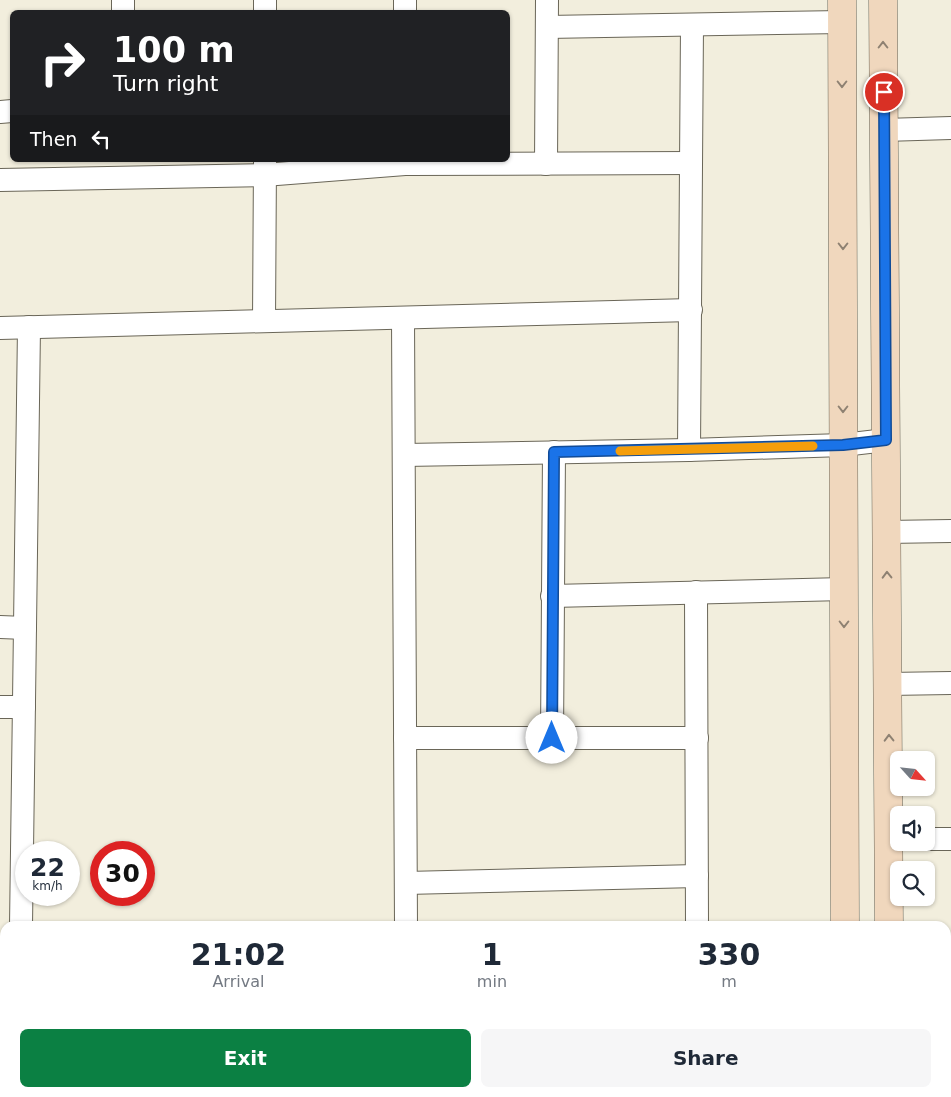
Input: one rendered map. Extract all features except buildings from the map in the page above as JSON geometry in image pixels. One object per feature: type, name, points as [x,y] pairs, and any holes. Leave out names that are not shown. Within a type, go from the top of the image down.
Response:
[{"type":"street","points":[[546,164],[547,0]]},
{"type":"street","points":[[883,0],[886,532],[888,684],[893,806]]},
{"type":"street","points":[[546,27],[692,25],[842,11],[845,921]]},
{"type":"street","points":[[689,450],[692,25]]},
{"type":"street","points":[[884,130],[951,128]]},
{"type":"street","points":[[0,180],[116,169],[264,167],[405,162],[546,164],[691,163]]},
{"type":"street","points":[[264,167],[264,321]]},
{"type":"street","points":[[0,328],[691,310]]},
{"type":"street","points":[[403,318],[406,921]]},
{"type":"street","points":[[21,921],[28,327]]},
{"type":"street","points":[[404,455],[689,450],[843,445],[886,440]]},
{"type":"street","points":[[552,738],[554,452]]},
{"type":"street","points":[[886,532],[951,531]]},
{"type":"street","points":[[552,596],[844,589]]},
{"type":"street","points":[[696,592],[697,921]]},
{"type":"street","points":[[0,627],[25,628]]},
{"type":"street","points":[[888,684],[951,684]]},
{"type":"street","points":[[0,707],[24,707]]},
{"type":"street","points":[[405,738],[697,738]]},
{"type":"street","points":[[935,839],[951,839]]},
{"type":"street","points":[[889,921],[893,851]]},
{"type":"street","points":[[406,882],[697,876]]},
{"type":"slow traffic","points":[[620,451],[813,446]]},
{"type":"route","points":[[552,738],[554,452],[843,445],[886,440],[884,92]]}]
